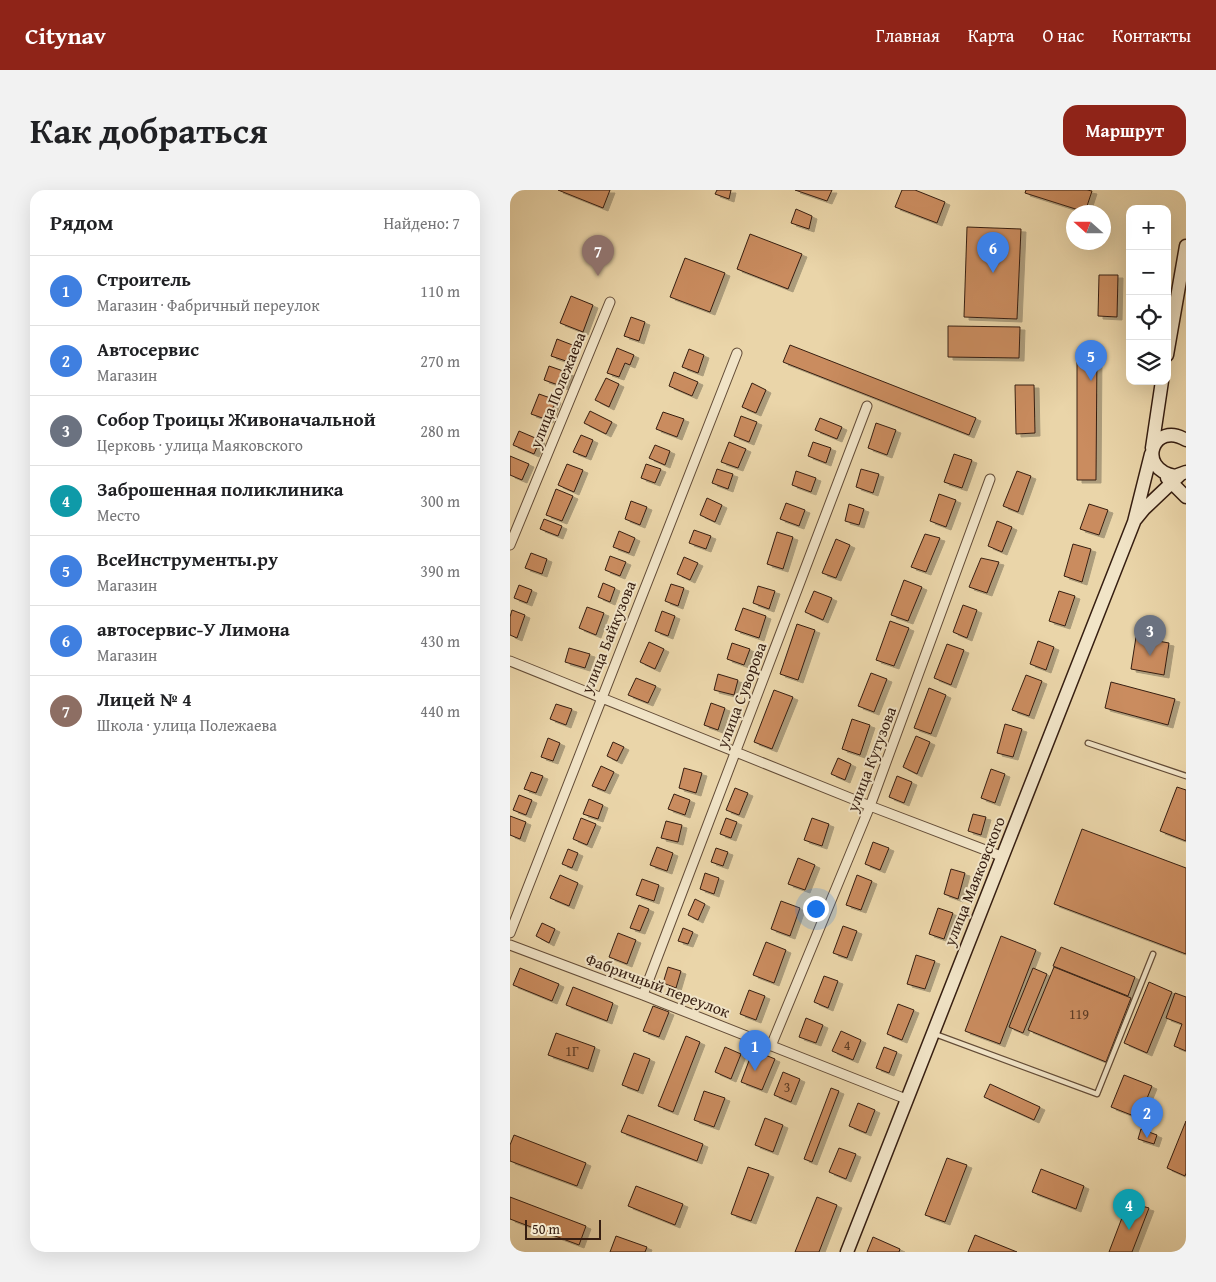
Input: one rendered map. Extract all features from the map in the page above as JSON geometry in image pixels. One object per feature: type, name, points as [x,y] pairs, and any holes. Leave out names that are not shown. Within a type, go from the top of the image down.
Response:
[{"type":"main road","points":[[1170,340],[1186,246]]},
{"type":"main road","points":[[1185,254],[1186,265]]},
{"type":"main road","name":"улица Маяковского","points":[[847,1252],[1001,856],[1134,522],[1152,452],[1161,385]]},
{"type":"main road","points":[[1186,440],[1176,434],[1169,434],[1157,441],[1152,452],[1154,464],[1160,471],[1180,476],[1186,497]]},
{"type":"main road","name":"улица Маяковского","points":[[1134,522],[1144,509],[1180,476]]},
{"type":"street","name":"улица Полежаева","points":[[510,545],[610,302]]},
{"type":"street","name":"улица Байкузова","points":[[510,933],[600,698],[737,354]]},
{"type":"street","name":"улица Суворова","points":[[643,994],[866,406]]},
{"type":"street","name":"улица Кутузова","points":[[771,1046],[870,806],[990,479]]},
{"type":"street","points":[[510,661],[870,806],[1001,856]]},
{"type":"street","name":"Фабричный переулок","points":[[510,945],[643,994],[906,1098]]},
{"type":"lane","points":[[1088,743],[1186,776]]},
{"type":"lane","points":[[932,1032],[1097,1094],[1153,954]]},
{"type":"building","points":[[558,190],[610,190],[603,208]]},
{"type":"building","points":[[717,190],[731,190],[729,199],[715,194]]},
{"type":"building","points":[[795,190],[832,190],[827,201]]},
{"type":"building","points":[[902,190],[915,190],[945,202],[937,223],[895,207]]},
{"type":"building","points":[[1026,190],[1092,191],[1087,205],[1066,206],[1025,193]]},
{"type":"building","points":[[796,209],[812,216],[809,229],[791,223]]},
{"type":"building","points":[[967,227],[1021,229],[1017,319],[964,317]]},
{"type":"building","points":[[750,234],[802,254],[788,289],[737,269]]},
{"type":"building","points":[[685,258],[725,273],[710,312],[670,297]]},
{"type":"building","points":[[1099,275],[1118,275],[1117,317],[1098,316]]},
{"type":"building","points":[[571,296],[593,305],[583,332],[560,323]]},
{"type":"building","points":[[631,317],[645,322],[639,341],[624,336]]},
{"type":"building","points":[[948,326],[1020,327],[1019,358],[948,357]]},
{"type":"building","points":[[557,339],[575,346],[569,362],[551,356]]},
{"type":"building","points":[[790,345],[976,418],[969,435],[783,362]]},
{"type":"building","points":[[617,348],[634,355],[630,365],[625,363],[619,377],[607,373]]},
{"type":"building","points":[[689,349],[704,355],[698,373],[682,367]]},
{"type":"building","points":[[1077,351],[1097,351],[1096,480],[1077,480]]},
{"type":"building","points":[[549,366],[569,373],[564,387],[544,380]]},
{"type":"building","points":[[674,372],[698,382],[692,396],[669,386]]},
{"type":"building","points":[[606,378],[619,384],[609,407],[595,400]]},
{"type":"building","points":[[752,383],[766,390],[756,413],[742,407]]},
{"type":"building","points":[[1015,385],[1034,385],[1035,433],[1016,434]]},
{"type":"building","points":[[539,394],[556,400],[548,420],[531,414]]},
{"type":"building","points":[[590,411],[612,422],[606,434],[584,423]]},
{"type":"building","points":[[663,412],[684,419],[677,437],[656,429]]},
{"type":"building","points":[[741,416],[757,422],[749,442],[734,436]]},
{"type":"building","points":[[820,418],[842,427],[837,439],[815,430]]},
{"type":"building","points":[[876,423],[896,430],[887,455],[868,448]]},
{"type":"building","points":[[519,431],[540,440],[534,454],[513,445]]},
{"type":"building","points":[[581,435],[593,440],[586,457],[573,452]]},
{"type":"building","points":[[729,442],[746,449],[738,468],[721,462]]},
{"type":"building","points":[[813,442],[831,448],[826,463],[808,456]]},
{"type":"building","points":[[655,445],[670,451],[665,465],[649,458]]},
{"type":"building","points":[[954,454],[972,460],[962,488],[944,482]]},
{"type":"building","points":[[510,456],[529,464],[522,480],[510,475]]},
{"type":"building","points":[[567,464],[583,470],[574,492],[558,485]]},
{"type":"building","points":[[646,464],[661,469],[655,483],[641,478]]},
{"type":"building","points":[[717,469],[733,474],[728,489],[712,483]]},
{"type":"building","points":[[861,469],[879,474],[873,493],[856,487]]},
{"type":"building","points":[[796,471],[816,478],[811,492],[792,485]]},
{"type":"building","points":[[1017,471],[1031,476],[1018,512],[1003,506]]},
{"type":"building","points":[[556,489],[573,496],[562,521],[546,515]]},
{"type":"building","points":[[939,494],[956,500],[946,527],[930,521]]},
{"type":"building","points":[[707,498],[722,505],[715,522],[700,515]]},
{"type":"building","points":[[631,501],[647,507],[640,525],[625,519]]},
{"type":"building","points":[[786,503],[805,510],[799,526],[780,519]]},
{"type":"building","points":[[849,504],[864,509],[859,525],[845,521]]},
{"type":"building","points":[[1089,504],[1108,510],[1099,535],[1080,529]]},
{"type":"building","points":[[544,519],[562,526],[558,536],[540,529]]},
{"type":"building","points":[[997,521],[1012,527],[1002,552],[988,546]]},
{"type":"building","points":[[694,530],[711,536],[706,549],[689,543]]},
{"type":"building","points":[[619,531],[635,538],[629,553],[613,547]]},
{"type":"building","points":[[777,532],[793,537],[783,569],[767,564]]},
{"type":"building","points":[[925,534],[940,538],[926,572],[911,567]]},
{"type":"building","points":[[836,539],[850,545],[836,578],[822,573]]},
{"type":"building","points":[[1073,544],[1091,549],[1082,582],[1064,576]]},
{"type":"building","points":[[531,553],[547,559],[542,574],[525,568]]},
{"type":"building","points":[[610,556],[626,562],[620,576],[605,570]]},
{"type":"building","points":[[684,557],[698,563],[690,580],[677,574]]},
{"type":"building","points":[[981,558],[999,562],[987,593],[969,587]]},
{"type":"building","points":[[904,580],[922,587],[908,621],[891,615]]},
{"type":"building","points":[[603,583],[615,588],[610,602],[598,597]]},
{"type":"building","points":[[671,584],[684,588],[678,606],[665,601]]},
{"type":"building","points":[[519,585],[532,590],[527,603],[514,598]]},
{"type":"building","points":[[758,586],[775,591],[769,609],[753,603]]},
{"type":"building","points":[[814,591],[832,598],[823,620],[805,612]]},
{"type":"building","points":[[1059,591],[1075,596],[1065,626],[1049,621]]},
{"type":"building","points":[[963,605],[977,610],[967,638],[953,632]]},
{"type":"building","points":[[587,607],[604,613],[596,635],[579,628]]},
{"type":"building","points":[[743,608],[766,616],[759,638],[735,630]]},
{"type":"building","points":[[512,610],[525,615],[517,638],[510,635]]},
{"type":"building","points":[[662,611],[675,616],[668,636],[655,631]]},
{"type":"building","points":[[890,621],[909,628],[894,666],[876,660]]},
{"type":"building","points":[[797,624],[815,630],[798,680],[780,674]]},
{"type":"building","points":[[1136,637],[1169,643],[1164,675],[1131,669]]},
{"type":"building","points":[[1038,641],[1054,647],[1046,670],[1030,664]]},
{"type":"building","points":[[649,642],[664,649],[655,669],[640,662]]},
{"type":"building","points":[[732,643],[750,649],[744,665],[727,659]]},
{"type":"building","points":[[947,644],[964,650],[951,685],[934,678]]},
{"type":"building","points":[[569,648],[590,654],[585,668],[565,662]]},
{"type":"building","points":[[871,673],[887,679],[874,712],[858,706]]},
{"type":"building","points":[[718,674],[738,680],[734,695],[714,690]]},
{"type":"building","points":[[1026,675],[1042,681],[1029,716],[1012,710]]},
{"type":"building","points":[[636,678],[656,686],[648,703],[628,695]]},
{"type":"building","points":[[1111,682],[1175,699],[1168,725],[1105,708]]},
{"type":"building","points":[[929,688],[946,695],[931,734],[914,728]]},
{"type":"building","points":[[774,690],[793,697],[772,749],[754,742]]},
{"type":"building","points":[[711,703],[725,708],[718,730],[704,725]]},
{"type":"building","points":[[556,704],[572,709],[566,725],[550,719]]},
{"type":"building","points":[[852,719],[870,725],[860,755],[842,749]]},
{"type":"building","points":[[1005,724],[1022,729],[1013,757],[997,753]]},
{"type":"building","points":[[916,736],[930,742],[917,774],[903,767]]},
{"type":"building","points":[[548,738],[560,743],[553,761],[541,757]]},
{"type":"building","points":[[613,742],[624,747],[617,761],[607,756]]},
{"type":"building","points":[[838,758],[851,764],[845,780],[831,774]]},
{"type":"building","points":[[601,766],[614,772],[605,791],[592,786]]},
{"type":"building","points":[[684,768],[702,773],[696,793],[679,788]]},
{"type":"building","points":[[991,769],[1005,774],[995,803],[981,798]]},
{"type":"building","points":[[531,772],[543,776],[536,793],[524,789]]},
{"type":"building","points":[[897,776],[912,782],[904,803],[889,797]]},
{"type":"building","points":[[1177,787],[1186,790],[1186,841],[1160,831]]},
{"type":"building","points":[[735,788],[748,793],[739,815],[726,810]]},
{"type":"building","points":[[674,794],[690,800],[685,815],[668,809]]},
{"type":"building","points":[[519,795],[532,800],[526,815],[513,810]]},
{"type":"building","points":[[589,799],[603,805],[598,819],[583,814]]},
{"type":"building","points":[[973,814],[986,817],[981,835],[968,831]]},
{"type":"building","points":[[510,816],[526,822],[520,839],[510,835]]},
{"type":"building","points":[[581,818],[596,824],[587,845],[573,839]]},
{"type":"building","points":[[726,818],[737,822],[731,838],[720,834]]},
{"type":"building","points":[[812,818],[829,824],[822,846],[804,840]]},
{"type":"building","points":[[666,821],[682,825],[678,842],[661,838]]},
{"type":"building","points":[[1082,829],[1186,868],[1186,954],[1054,904]]},
{"type":"building","points":[[873,842],[889,848],[880,870],[865,864]]},
{"type":"building","points":[[657,847],[673,853],[667,871],[650,865]]},
{"type":"building","points":[[716,848],[728,852],[723,866],[711,862]]},
{"type":"building","points":[[568,849],[578,853],[572,868],[562,864]]},
{"type":"building","points":[[798,858],[815,865],[805,890],[788,884]]},
{"type":"building","points":[[951,869],[965,873],[958,899],[944,894]]},
{"type":"building","points":[[705,873],[719,878],[714,894],[700,889]]},
{"type":"building","points":[[560,875],[578,883],[569,906],[550,898]]},
{"type":"building","points":[[857,875],[872,881],[861,910],[846,905]]},
{"type":"building","points":[[642,879],[659,885],[654,901],[636,895]]},
{"type":"building","points":[[695,899],[705,904],[698,920],[688,915]]},
{"type":"building","points":[[781,901],[800,908],[790,936],[771,929]]},
{"type":"building","points":[[639,905],[649,909],[640,931],[630,928]]},
{"type":"building","points":[[938,908],[953,913],[944,939],[929,934]]},
{"type":"building","points":[[542,923],[555,929],[549,943],[536,936]]},
{"type":"building","points":[[843,926],[857,931],[847,958],[833,953]]},
{"type":"building","points":[[683,928],[693,932],[688,944],[678,941]]},
{"type":"building","points":[[618,933],[636,940],[627,964],[609,957]]},
{"type":"building","points":[[1001,936],[1036,950],[1000,1044],[965,1031]]},
{"type":"building","points":[[766,942],[786,950],[774,983],[753,975]]},
{"type":"building","points":[[1061,947],[1135,977],[1128,996],[1053,966]]},
{"type":"building","points":[[916,955],[935,961],[925,989],[907,984]]},
{"type":"building","points":[[668,967],[681,971],[676,988],[663,983]]},
{"type":"building","points":[[1054,967],[1131,998],[1106,1062],[1028,1030]]},
{"type":"building","points":[[520,968],[559,984],[552,1001],[513,985]]},
{"type":"building","points":[[1033,968],[1047,974],[1023,1033],[1009,1027]]},
{"type":"building","points":[[824,976],[838,981],[828,1008],[814,1002]]},
{"type":"building","points":[[1149,982],[1172,992],[1147,1053],[1124,1043]]},
{"type":"building","points":[[573,987],[613,1003],[607,1021],[566,1005]]},
{"type":"building","points":[[749,990],[765,996],[756,1020],[740,1014]]},
{"type":"building","points":[[1175,993],[1186,997],[1186,1051],[1174,1046],[1182,1024],[1166,1018]]},
{"type":"building","points":[[898,1004],[914,1010],[902,1040],[887,1034]]},
{"type":"building","points":[[653,1006],[669,1012],[659,1037],[643,1031]]},
{"type":"building","points":[[806,1018],[823,1025],[816,1043],[799,1037]]},
{"type":"building","points":[[841,1031],[861,1040],[853,1060],[832,1051]]},
{"type":"building","points":[[556,1033],[595,1047],[588,1069],[548,1055]]},
{"type":"building","points":[[686,1036],[700,1042],[673,1112],[658,1106]]},
{"type":"building","points":[[725,1047],[741,1054],[731,1079],[715,1072]]},
{"type":"building","points":[[884,1047],[897,1052],[889,1073],[876,1068]]},
{"type":"building","points":[[753,1050],[775,1059],[762,1090],[741,1082]]},
{"type":"building","points":[[634,1053],[650,1059],[638,1091],[622,1085]]},
{"type":"building","points":[[783,1072],[800,1079],[791,1102],[774,1095]]},
{"type":"building","points":[[1124,1075],[1152,1086],[1139,1118],[1111,1107]]},
{"type":"building","points":[[990,1084],[1040,1107],[1034,1120],[984,1097]]},
{"type":"building","points":[[831,1088],[839,1091],[812,1162],[804,1159]]},
{"type":"building","points":[[704,1091],[725,1098],[714,1127],[694,1120]]},
{"type":"building","points":[[858,1103],[875,1110],[866,1133],[849,1126]]},
{"type":"building","points":[[628,1115],[703,1144],[697,1161],[621,1132]]},
{"type":"building","points":[[765,1118],[783,1125],[773,1152],[755,1145]]},
{"type":"building","points":[[1186,1121],[1186,1173],[1185,1176],[1167,1168]]},
{"type":"building","points":[[1141,1129],[1157,1135],[1154,1144],[1138,1139]]},
{"type":"building","points":[[514,1135],[586,1163],[577,1186],[510,1161],[510,1145]]},
{"type":"building","points":[[839,1148],[856,1154],[846,1179],[829,1172]]},
{"type":"building","points":[[947,1158],[967,1165],[945,1222],[925,1215]]},
{"type":"building","points":[[748,1167],[769,1174],[751,1221],[731,1214]]},
{"type":"building","points":[[1041,1169],[1084,1186],[1076,1209],[1032,1192]]},
{"type":"building","points":[[636,1186],[683,1204],[675,1225],[628,1206]]},
{"type":"building","points":[[510,1197],[586,1226],[579,1245],[510,1219]]},
{"type":"building","points":[[817,1197],[837,1205],[819,1252],[795,1252]]},
{"type":"building","points":[[1128,1202],[1149,1208],[1132,1252],[1109,1252]]},
{"type":"building","points":[[975,1235],[1017,1252],[968,1252]]},
{"type":"building","points":[[616,1236],[647,1247],[645,1252],[610,1252]]},
{"type":"building","points":[[873,1237],[900,1249],[899,1252],[867,1252]]},
{"type":"place","name":"автосервис-У Лимона","points":[[993,273]]},
{"type":"place","name":"Лицей № 4","points":[[598,276]]},
{"type":"place","name":"ВсеИнструменты.ру","points":[[1091,381]]},
{"type":"place","name":"Собор Троицы Живоначальной","points":[[1150,656]]},
{"type":"place","name":"Строитель","points":[[755,1071]]},
{"type":"place","name":"Автосервис","points":[[1147,1138]]},
{"type":"place","name":"Заброшенная поликлиника","points":[[1129,1230]]}]
